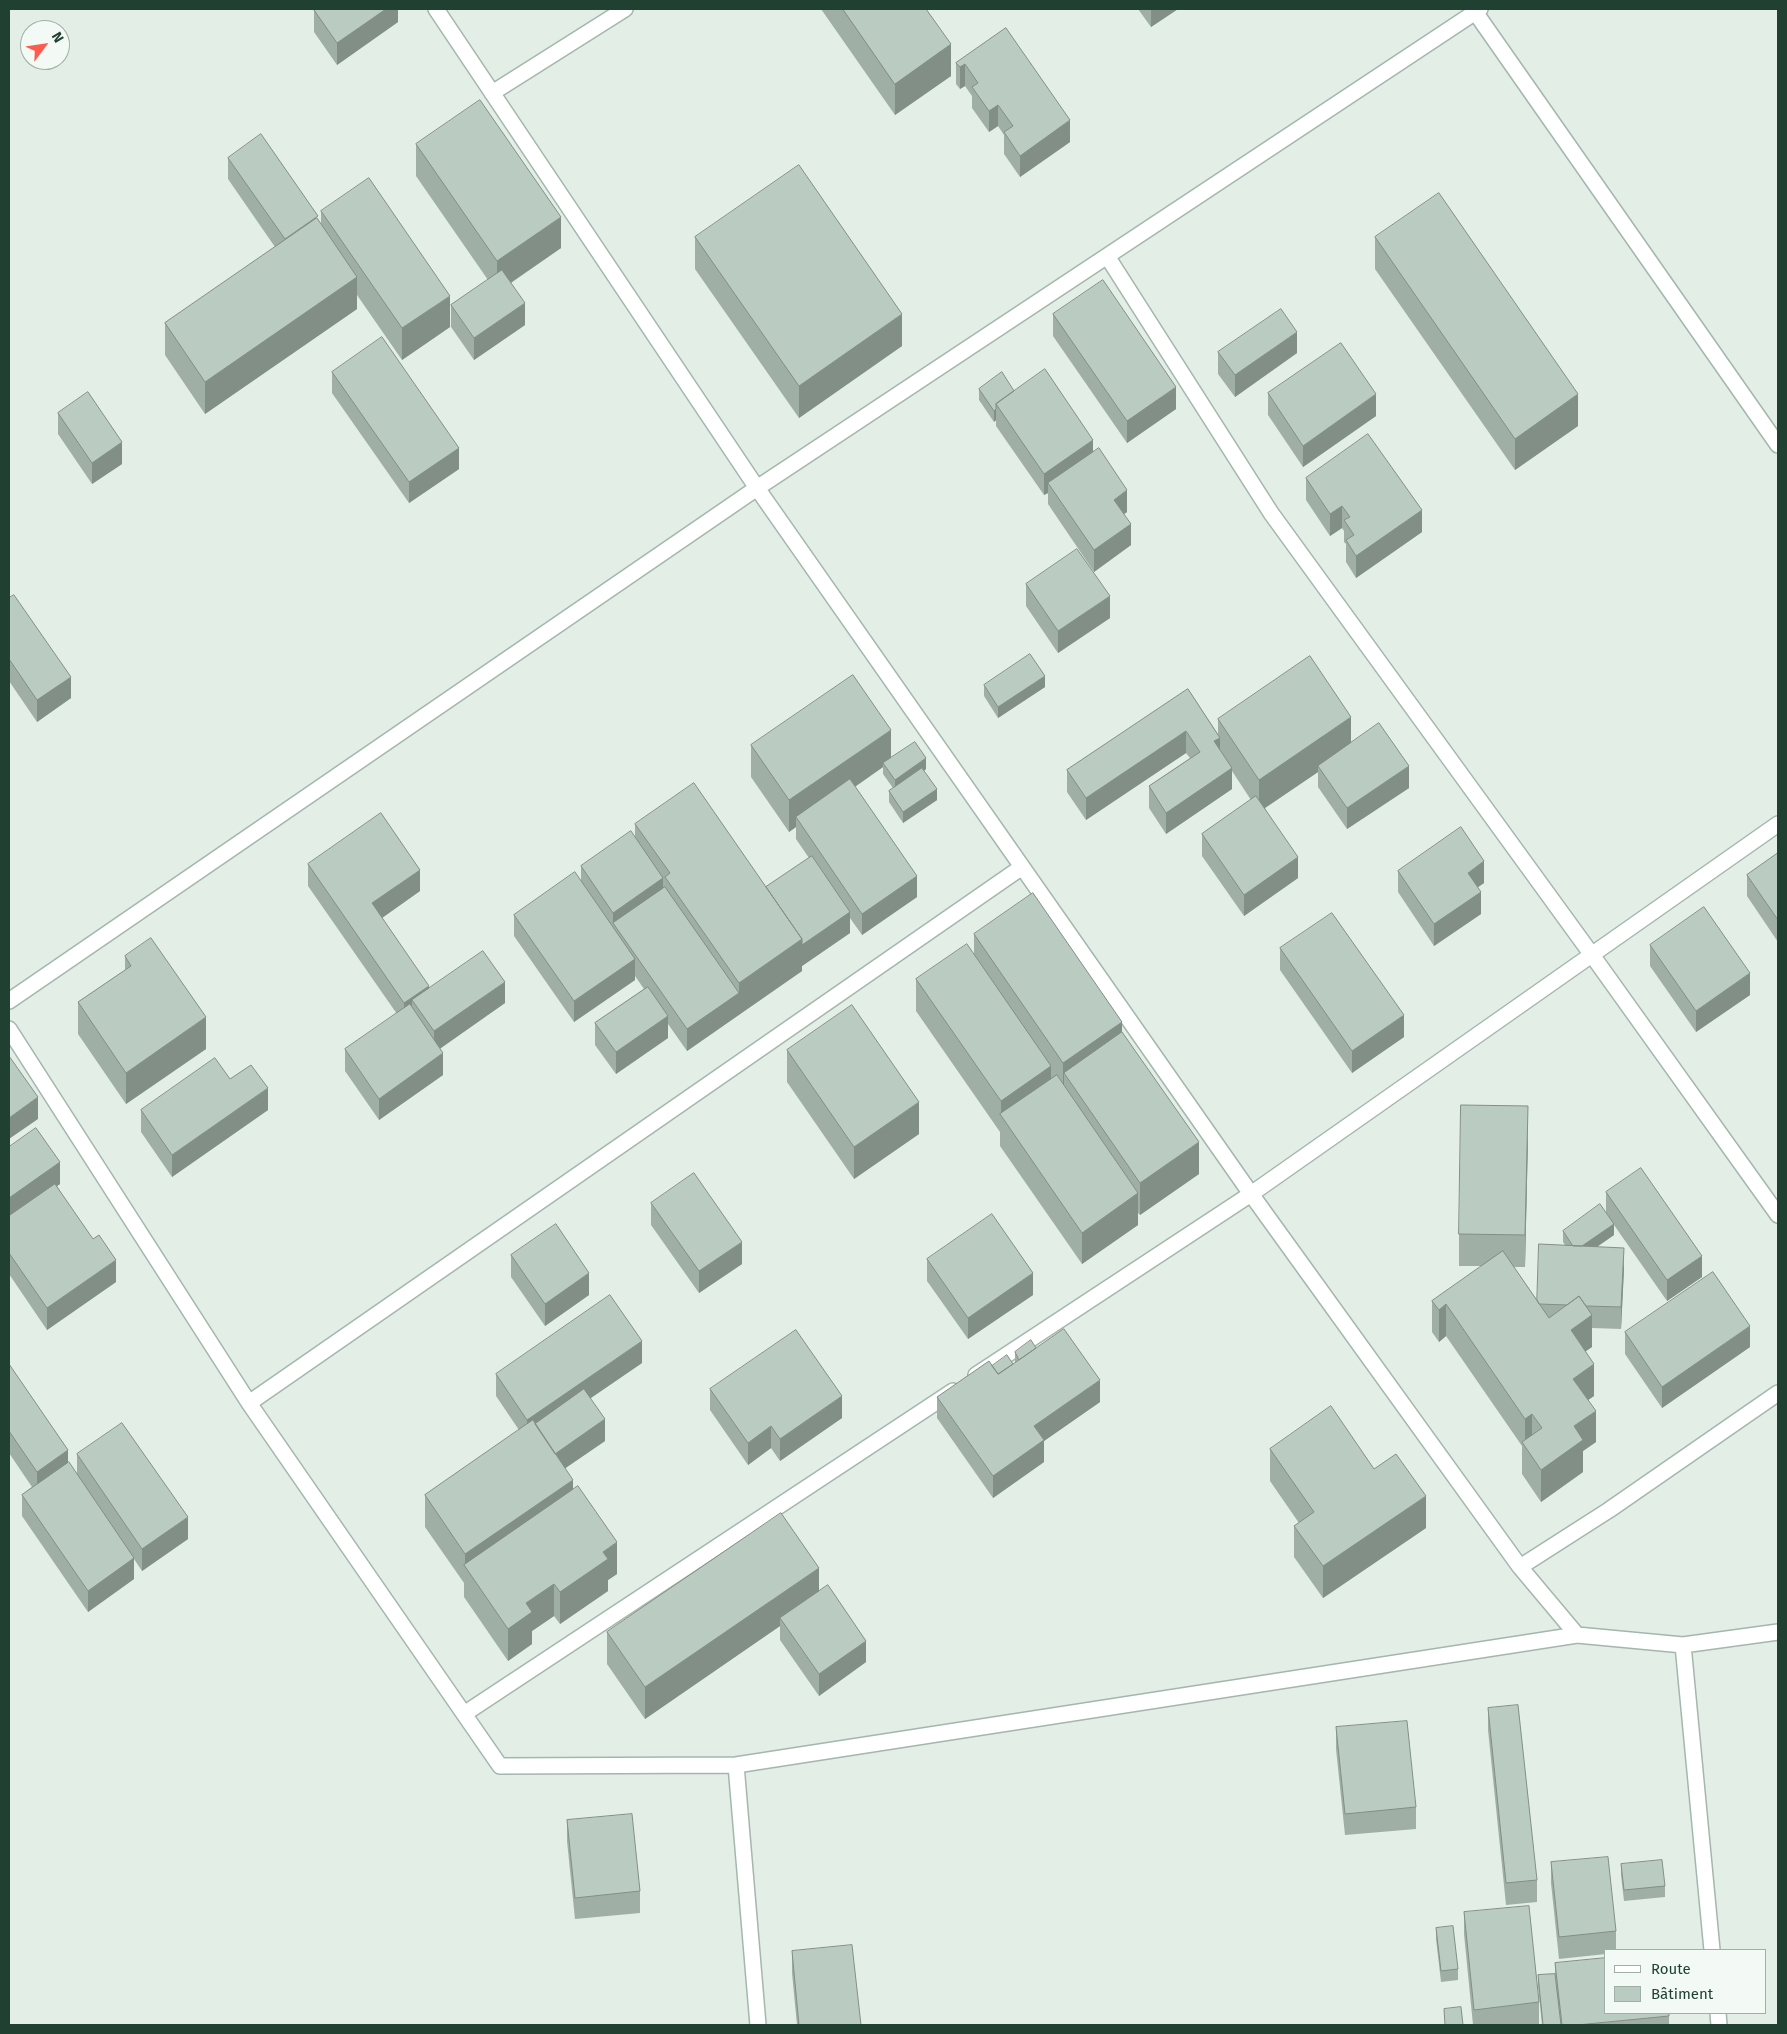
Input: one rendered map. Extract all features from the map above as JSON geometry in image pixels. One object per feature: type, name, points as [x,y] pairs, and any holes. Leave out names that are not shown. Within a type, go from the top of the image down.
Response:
[{"type":"street","points":[[436,9],[757,488],[1251,1194],[1520,1567],[1577,1635]]},
{"type":"street","points":[[492,93],[625,9]]},
{"type":"street","points":[[9,1001],[757,488],[1476,10],[1778,445]]},
{"type":"street","points":[[1107,256],[1271,513],[1778,1215]]},
{"type":"street","points":[[464,1714],[1251,1194],[1778,824]]},
{"type":"street","points":[[249,1403],[1022,867]]},
{"type":"street","points":[[9,1029],[249,1403],[500,1766],[736,1766],[1577,1635],[1683,1644],[1778,1632]]},
{"type":"street","points":[[1520,1567],[1609,1510],[1778,1393]]},
{"type":"street","points":[[1683,1644],[1712,1949]]},
{"type":"street","points":[[736,1766],[758,2025]]},
{"type":"building","points":[[386,9],[337,43],[314,10]]},
{"type":"building","points":[[843,9],[926,9],[951,44],[895,84]]},
{"type":"building","points":[[1006,28],[1070,120],[1020,156],[1004,132],[1013,126],[998,105],[989,111],[972,87],[978,83],[965,64],[960,67],[956,63]]},
{"type":"building","points":[[480,100],[561,217],[497,261],[416,144]]},
{"type":"building","points":[[261,134],[318,216],[285,239],[228,158]]},
{"type":"building","points":[[799,165],[902,314],[799,386],[695,237]]},
{"type":"building","points":[[369,178],[450,296],[402,328],[321,211]]},
{"type":"building","points":[[1439,193],[1578,394],[1515,439],[1375,237]]},
{"type":"building","points":[[317,218],[357,277],[205,382],[165,323]]},
{"type":"building","points":[[502,270],[525,303],[474,338],[451,305]]},
{"type":"building","points":[[1103,280],[1176,387],[1127,421],[1053,314]]},
{"type":"building","points":[[1281,309],[1297,332],[1235,375],[1218,352]]},
{"type":"building","points":[[382,337],[459,448],[409,482],[332,372]]},
{"type":"building","points":[[1341,343],[1376,394],[1303,446],[1268,393]]},
{"type":"building","points":[[1045,369],[1093,440],[1044,474],[996,404]]},
{"type":"building","points":[[1002,372],[1014,391],[996,404],[994,411],[979,389]]},
{"type":"building","points":[[88,392],[122,442],[92,463],[58,413]]},
{"type":"building","points":[[1368,434],[1422,510],[1356,556],[1346,540],[1354,535],[1344,520],[1350,517],[1342,506],[1330,514],[1306,478]]},
{"type":"building","points":[[1099,448],[1127,490],[1114,500],[1131,524],[1094,550],[1048,483]]},
{"type":"building","points":[[1077,549],[1110,596],[1058,631],[1026,584]]},
{"type":"building","points":[[14,595],[71,677],[37,700],[9,659],[9,598]]},
{"type":"building","points":[[1030,654],[1045,676],[998,707],[984,685]]},
{"type":"building","points":[[1310,656],[1351,717],[1259,780],[1218,719]]},
{"type":"building","points":[[853,675],[891,730],[789,800],[751,745]]},
{"type":"building","points":[[1188,689],[1220,738],[1214,741],[1232,768],[1166,813],[1149,786],[1200,752],[1186,731],[1086,798],[1067,770]]},
{"type":"building","points":[[1379,723],[1409,766],[1347,808],[1318,766]]},
{"type":"building","points":[[915,742],[926,758],[895,780],[883,763]]},
{"type":"building","points":[[922,768],[937,789],[903,812],[889,791]]},
{"type":"building","points":[[850,779],[917,876],[862,914],[796,817]]},
{"type":"building","points":[[694,783],[802,939],[739,983],[665,877],[670,873],[635,824]]},
{"type":"building","points":[[1256,796],[1298,857],[1244,895],[1202,834]]},
{"type":"building","points":[[381,813],[420,870],[372,903],[429,986],[404,1003],[308,864]]},
{"type":"building","points":[[1461,827],[1484,861],[1468,873],[1481,892],[1434,924],[1398,871]]},
{"type":"building","points":[[631,831],[663,878],[613,913],[581,866]]},
{"type":"building","points":[[1778,853],[1778,920],[1747,875]]},
{"type":"building","points":[[812,856],[850,912],[802,945],[802,939],[766,887]]},
{"type":"building","points":[[575,872],[635,959],[574,1001],[514,915]]},
{"type":"building","points":[[665,887],[739,993],[687,1029],[613,923]]},
{"type":"building","points":[[1033,893],[1122,1022],[1063,1063],[974,934]]},
{"type":"building","points":[[1704,907],[1750,973],[1696,1011],[1650,945]]},
{"type":"building","points":[[1332,913],[1404,1015],[1352,1051],[1280,948]]},
{"type":"building","points":[[151,938],[206,1017],[126,1073],[78,1002],[131,966],[125,956]]},
{"type":"building","points":[[967,944],[1051,1066],[1001,1101],[916,979]]},
{"type":"building","points":[[483,951],[505,982],[434,1031],[412,1000]]},
{"type":"building","points":[[648,987],[668,1016],[616,1052],[595,1023]]},
{"type":"building","points":[[410,1004],[443,1053],[379,1099],[345,1049]]},
{"type":"building","points":[[852,1005],[919,1102],[854,1147],[787,1050]]},
{"type":"building","points":[[1122,1032],[1199,1142],[1140,1183],[1064,1073]]},
{"type":"building","points":[[9,1056],[38,1097],[9,1118]]},
{"type":"building","points":[[215,1058],[230,1079],[251,1065],[268,1088],[172,1155],[141,1110]]},
{"type":"building","points":[[1057,1075],[1138,1193],[1082,1233],[1000,1114]]},
{"type":"building","points":[[1461,1105],[1528,1106],[1525,1235],[1459,1234]]},
{"type":"building","points":[[36,1128],[60,1162],[9,1198],[9,1147]]},
{"type":"building","points":[[1641,1168],[1702,1256],[1667,1280],[1606,1192]]},
{"type":"building","points":[[694,1173],[742,1242],[699,1271],[651,1203]]},
{"type":"building","points":[[55,1184],[93,1239],[99,1235],[116,1260],[47,1308],[9,1253],[9,1216]]},
{"type":"building","points":[[1600,1204],[1614,1224],[1582,1246],[1573,1246],[1563,1231]]},
{"type":"building","points":[[992,1214],[1033,1273],[968,1318],[927,1259]]},
{"type":"building","points":[[556,1224],[589,1273],[545,1304],[511,1255]]},
{"type":"building","points":[[1539,1244],[1624,1248],[1621,1307],[1586,1306],[1579,1296],[1567,1305],[1539,1304],[1537,1300]]},
{"type":"building","points":[[1503,1251],[1549,1318],[1579,1296],[1592,1315],[1571,1330],[1594,1364],[1573,1379],[1596,1411],[1574,1426],[1583,1440],[1541,1470],[1522,1442],[1542,1428],[1532,1414],[1525,1419],[1446,1304],[1439,1310],[1432,1301]]},
{"type":"building","points":[[1713,1272],[1750,1326],[1662,1387],[1625,1332]]},
{"type":"building","points":[[610,1295],[642,1341],[527,1420],[496,1374]]},
{"type":"building","points":[[1064,1329],[1100,1380],[1034,1426],[1044,1440],[993,1476],[937,1397],[989,1361],[998,1374]]},
{"type":"building","points":[[796,1330],[842,1396],[780,1439],[771,1426],[748,1443],[710,1389]]},
{"type":"building","points":[[1031,1340],[1036,1348],[1019,1360],[1015,1352]]},
{"type":"building","points":[[1007,1355],[1013,1364],[998,1374],[992,1366]]},
{"type":"building","points":[[9,1364],[68,1450],[37,1472],[9,1431]]},
{"type":"building","points":[[584,1389],[605,1419],[555,1454],[535,1424]]},
{"type":"building","points":[[1331,1406],[1374,1469],[1396,1454],[1426,1496],[1323,1566],[1294,1526],[1314,1512],[1270,1449]]},
{"type":"building","points":[[533,1420],[573,1480],[465,1554],[425,1495]]},
{"type":"building","points":[[122,1423],[188,1517],[142,1549],[77,1454]]},
{"type":"building","points":[[69,1462],[134,1558],[88,1591],[22,1495]]},
{"type":"building","points":[[578,1486],[617,1542],[603,1552],[608,1559],[560,1592],[554,1584],[526,1603],[532,1612],[508,1629],[464,1565]]},
{"type":"building","points":[[781,1513],[819,1568],[645,1687],[607,1632]]},
{"type":"building","points":[[828,1585],[866,1641],[819,1674],[780,1618]]},
{"type":"building","points":[[1518,1705],[1537,1880],[1506,1883],[1488,1708]]},
{"type":"building","points":[[1407,1721],[1416,1807],[1345,1814],[1336,1727]]},
{"type":"building","points":[[632,1814],[640,1891],[575,1898],[567,1820]]},
{"type":"building","points":[[1608,1857],[1616,1931],[1559,1937],[1551,1862]]},
{"type":"building","points":[[1662,1860],[1665,1886],[1624,1890],[1621,1864]]},
{"type":"building","points":[[1529,1906],[1539,2002],[1474,2010],[1464,1912]]},
{"type":"building","points":[[1453,1926],[1458,1969],[1441,1971],[1436,1928]]},
{"type":"building","points":[[852,1945],[861,2025],[799,2025],[792,1951]]},
{"type":"building","points":[[1604,1958],[1604,2014],[1669,2014],[1669,2016],[1562,2025],[1555,1963]]},
{"type":"building","points":[[1555,1974],[1561,2025],[1543,2025],[1538,1975]]},
{"type":"building","points":[[1461,2007],[1463,2025],[1445,2025],[1444,2009]]}]
